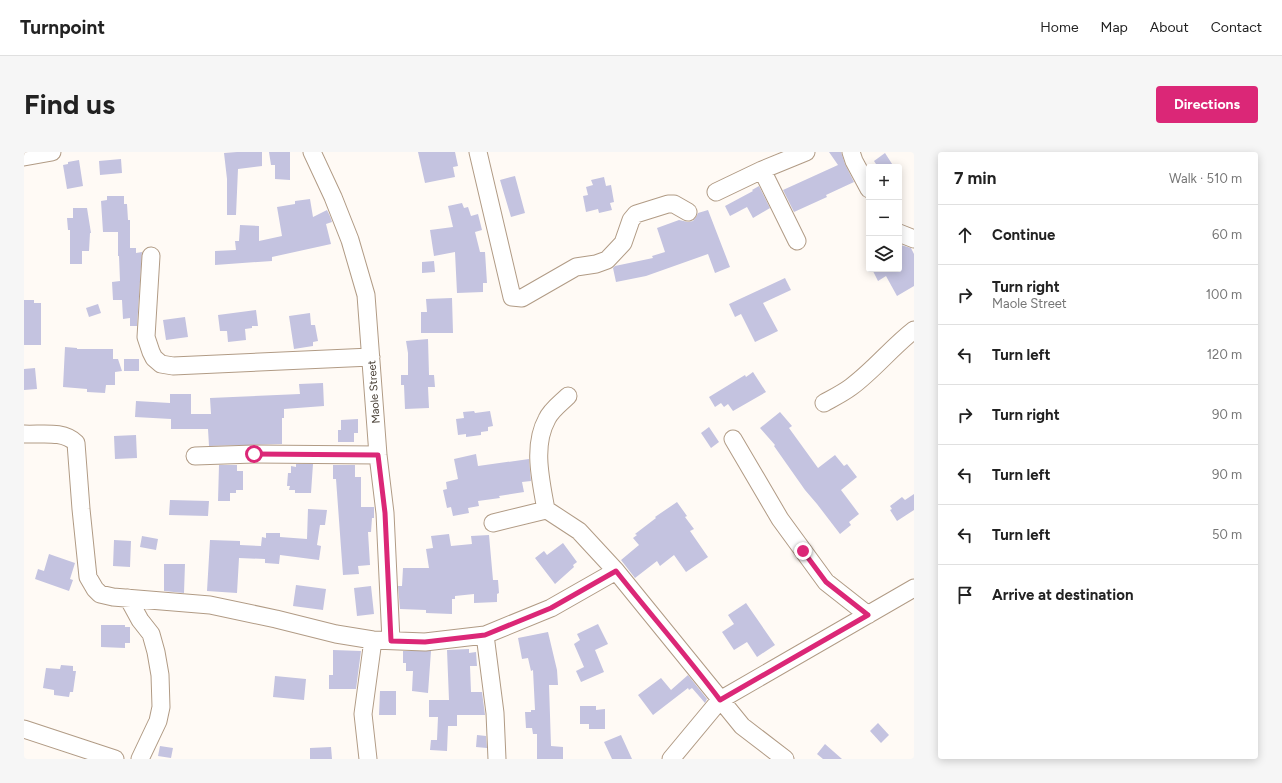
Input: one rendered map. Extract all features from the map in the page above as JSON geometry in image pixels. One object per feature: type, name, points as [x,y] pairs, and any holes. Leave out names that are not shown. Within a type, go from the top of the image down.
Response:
[{"type":"street","points":[[24,157],[52,152]]},
{"type":"street","name":"Maole Street","points":[[312,152],[350,240],[366,295],[378,455],[385,513],[391,641]]},
{"type":"street","points":[[478,152],[512,297],[522,298],[576,267],[596,264],[607,260],[623,243],[631,220],[636,214],[668,204],[674,204],[688,212]]},
{"type":"street","points":[[716,192],[762,170],[806,152]]},
{"type":"street","points":[[851,152],[866,183]]},
{"type":"street","points":[[762,170],[797,241]]},
{"type":"street","points":[[902,234],[914,239]]},
{"type":"street","points":[[151,256],[146,337],[150,352],[161,364],[173,366],[371,356]]},
{"type":"street","points":[[824,403],[851,388],[900,340],[914,330]]},
{"type":"street","points":[[546,510],[539,462],[541,431],[547,417],[568,396]]},
{"type":"street","points":[[24,434],[61,435],[71,438],[76,443],[88,577],[100,594],[113,597],[210,605],[336,634],[373,640],[425,642],[485,635],[551,608],[616,571]]},
{"type":"street","points":[[733,439],[780,519],[826,582],[868,615]]},
{"type":"street","points":[[195,456],[254,454],[378,455]]},
{"type":"street","points":[[493,523],[546,510],[579,531],[616,571],[742,726],[785,759]]},
{"type":"street","points":[[671,759],[720,700],[914,588]]},
{"type":"street","points":[[128,598],[140,620],[151,634],[160,675],[161,707],[158,722],[140,759]]},
{"type":"street","points":[[485,635],[495,713],[497,759]]},
{"type":"street","points":[[368,759],[363,714],[373,640]]},
{"type":"street","points":[[24,729],[115,759]]},
{"type":"building","points":[[262,152],[262,166],[238,169],[236,215],[227,215],[227,179],[224,153]]},
{"type":"building","points":[[269,152],[290,152],[290,180],[275,179],[275,165],[271,165]]},
{"type":"building","points":[[418,152],[455,152],[458,166],[453,167],[455,177],[425,183]]},
{"type":"building","points":[[829,152],[841,152],[854,182],[826,195],[827,197],[794,212],[783,190],[838,165]]},
{"type":"building","points":[[885,153],[892,164],[876,164],[874,161]]},
{"type":"building","points":[[121,159],[122,173],[100,175],[99,161]]},
{"type":"building","points":[[79,160],[83,186],[67,189],[63,165],[68,164],[68,162]]},
{"type":"building","points":[[515,176],[525,213],[511,217],[500,180]]},
{"type":"building","points":[[604,177],[606,186],[611,185],[614,202],[610,203],[612,210],[599,213],[598,209],[586,212],[583,196],[588,195],[586,187],[593,185],[591,180]]},
{"type":"building","points":[[759,186],[770,208],[753,218],[747,207],[730,216],[725,206],[753,191],[752,190]]},
{"type":"building","points":[[107,196],[124,196],[124,204],[127,204],[128,220],[130,220],[130,248],[136,248],[136,253],[142,252],[137,326],[130,326],[130,318],[123,319],[122,300],[113,300],[112,282],[120,281],[118,232],[103,232],[101,201],[107,200]]},
{"type":"building","points":[[310,199],[313,217],[327,210],[330,216],[332,222],[326,224],[331,244],[272,257],[272,261],[215,265],[215,251],[236,250],[235,241],[239,241],[240,225],[259,226],[259,241],[282,236],[277,207],[295,204],[295,201]]},
{"type":"building","points":[[462,203],[464,208],[468,207],[471,216],[478,214],[482,230],[475,232],[480,252],[485,252],[487,283],[483,283],[483,292],[457,293],[455,252],[434,256],[430,230],[453,227],[448,206]]},
{"type":"building","points":[[73,208],[87,208],[91,233],[89,251],[82,251],[82,264],[70,264],[70,230],[68,230],[67,218],[73,218]]},
{"type":"building","points":[[708,210],[730,267],[715,273],[708,254],[646,276],[616,282],[613,268],[615,266],[653,258],[652,256],[665,252],[657,228],[679,220],[688,222],[693,221],[698,213]]},
{"type":"building","points":[[902,245],[911,248],[914,254],[914,286],[897,296],[886,276],[878,281],[874,272],[902,272]]},
{"type":"building","points":[[434,261],[435,272],[422,273],[422,262]]},
{"type":"building","points":[[785,278],[791,290],[763,303],[778,331],[755,342],[741,314],[735,317],[729,304]]},
{"type":"building","points":[[452,298],[453,333],[421,333],[421,312],[427,312],[426,299]]},
{"type":"building","points":[[24,300],[34,300],[34,303],[41,303],[41,345],[24,345]]},
{"type":"building","points":[[98,304],[101,313],[89,317],[86,308]]},
{"type":"building","points":[[256,310],[258,326],[252,326],[252,328],[245,329],[246,340],[228,342],[227,331],[220,331],[218,315]]},
{"type":"building","points":[[310,313],[311,325],[315,325],[318,341],[313,342],[313,346],[294,349],[289,316]]},
{"type":"building","points":[[185,317],[188,337],[166,340],[163,320]]},
{"type":"building","points":[[428,339],[429,375],[434,375],[435,387],[428,387],[429,408],[405,409],[404,385],[401,385],[401,375],[408,375],[408,353],[406,341]]},
{"type":"building","points":[[65,347],[77,349],[113,349],[113,359],[118,359],[122,371],[115,372],[115,385],[106,385],[105,393],[87,392],[87,389],[63,387]]},
{"type":"building","points":[[124,359],[139,359],[139,371],[124,371]]},
{"type":"building","points":[[35,368],[37,389],[24,390],[24,369]]},
{"type":"building","points":[[753,372],[766,392],[733,411],[728,404],[724,407],[721,403],[715,407],[709,397],[745,375],[746,377]]},
{"type":"building","points":[[323,383],[324,406],[284,409],[284,418],[282,418],[282,444],[209,446],[208,429],[171,429],[171,419],[135,417],[136,401],[170,403],[170,394],[191,394],[191,414],[211,414],[210,398],[300,394],[299,384]]},
{"type":"building","points":[[474,411],[475,413],[490,411],[493,426],[488,427],[488,431],[481,432],[481,435],[466,437],[466,434],[458,435],[456,419],[464,418],[463,412]]},
{"type":"building","points":[[780,412],[792,426],[789,428],[818,468],[835,455],[844,466],[847,464],[857,477],[841,490],[859,514],[849,522],[851,525],[840,534],[805,490],[774,446],[775,445],[760,428]]},
{"type":"building","points":[[358,419],[358,433],[354,433],[354,442],[338,442],[338,430],[341,430],[341,420]]},
{"type":"building","points":[[709,427],[719,442],[711,448],[701,433]]},
{"type":"building","points":[[136,435],[137,458],[115,459],[114,436]]},
{"type":"building","points":[[476,454],[478,466],[529,459],[531,481],[522,482],[524,492],[499,496],[500,498],[478,501],[479,506],[468,508],[469,513],[453,516],[451,507],[447,508],[443,490],[447,489],[446,482],[458,479],[454,459]]},
{"type":"building","points":[[296,464],[313,464],[311,493],[295,493],[295,490],[289,490],[290,486],[287,486],[288,473],[291,473],[291,466],[296,467]]},
{"type":"building","points":[[219,465],[237,465],[237,471],[243,471],[243,490],[236,490],[236,493],[230,493],[230,501],[218,501]]},
{"type":"building","points":[[333,465],[355,465],[355,477],[361,477],[361,507],[374,507],[374,518],[372,518],[371,532],[368,532],[370,565],[358,566],[359,574],[343,575],[336,479],[333,479]]},
{"type":"building","points":[[914,494],[914,510],[897,521],[890,510],[892,509],[890,506],[902,497],[905,500]]},
{"type":"building","points":[[170,500],[209,501],[208,516],[169,515]]},
{"type":"building","points":[[677,502],[687,516],[685,517],[694,529],[690,531],[708,557],[686,572],[674,555],[660,566],[657,561],[635,578],[621,560],[639,545],[633,538],[637,535],[635,534],[656,518],[655,517]]},
{"type":"building","points":[[308,509],[327,510],[325,525],[320,525],[317,545],[321,546],[319,560],[280,555],[279,564],[265,563],[265,559],[239,558],[237,593],[207,591],[210,540],[240,541],[240,545],[261,546],[262,537],[266,538],[266,533],[280,533],[280,537],[307,539]]},
{"type":"building","points":[[449,534],[451,546],[472,544],[471,536],[489,535],[493,580],[498,580],[499,593],[497,594],[497,602],[474,603],[474,594],[455,596],[455,599],[452,599],[452,614],[426,613],[426,610],[400,609],[398,586],[402,586],[403,568],[429,568],[426,549],[433,548],[431,536]]},
{"type":"building","points":[[142,536],[158,539],[156,550],[140,547]]},
{"type":"building","points":[[114,540],[131,541],[130,567],[113,566]]},
{"type":"building","points":[[563,543],[577,562],[573,565],[574,567],[555,584],[535,558],[544,551],[547,555]]},
{"type":"building","points":[[49,554],[75,563],[70,579],[73,580],[69,591],[35,579],[38,569],[44,571]]},
{"type":"building","points":[[164,564],[185,564],[184,593],[164,591]]},
{"type":"building","points":[[296,585],[326,589],[323,610],[293,606]]},
{"type":"building","points":[[371,586],[374,614],[357,616],[354,588]]},
{"type":"building","points":[[746,603],[775,645],[757,657],[747,642],[734,650],[722,632],[734,624],[728,615]]},
{"type":"building","points":[[598,624],[608,644],[595,650],[604,672],[581,682],[576,671],[584,667],[574,644],[580,640],[577,634]]},
{"type":"building","points":[[101,625],[125,625],[125,627],[130,627],[130,643],[125,643],[125,648],[101,647]]},
{"type":"building","points":[[548,632],[557,670],[558,685],[549,685],[551,746],[563,747],[563,759],[537,759],[537,734],[533,734],[532,728],[526,728],[525,712],[535,710],[533,670],[531,671],[528,658],[522,659],[518,638]]},
{"type":"building","points":[[469,649],[469,653],[476,652],[477,666],[470,666],[471,692],[482,692],[485,715],[457,715],[457,726],[448,726],[447,751],[430,750],[431,740],[437,740],[438,717],[429,717],[429,700],[449,700],[447,650]]},
{"type":"building","points":[[333,650],[361,651],[356,689],[329,689],[329,675],[333,675]]},
{"type":"building","points":[[403,651],[431,651],[428,693],[412,691],[413,671],[406,671],[406,663],[403,663]]},
{"type":"building","points":[[61,665],[73,666],[73,671],[76,671],[73,692],[70,692],[69,697],[54,695],[54,690],[43,688],[46,668],[60,669]]},
{"type":"building","points":[[688,675],[707,699],[705,703],[692,688],[689,690],[688,688],[653,715],[638,695],[661,678],[671,690]]},
{"type":"building","points":[[275,676],[306,679],[304,700],[273,697]]},
{"type":"building","points":[[380,691],[396,691],[396,715],[379,715]]},
{"type":"building","points":[[580,706],[596,706],[596,710],[605,709],[605,729],[589,729],[589,724],[580,724]]},
{"type":"building","points":[[878,723],[889,735],[881,743],[870,731]]},
{"type":"building","points":[[477,735],[486,736],[487,748],[476,747]]},
{"type":"building","points":[[621,735],[632,759],[612,759],[604,742]]},
{"type":"building","points":[[825,744],[842,759],[823,759],[817,754]]},
{"type":"building","points":[[160,746],[173,748],[171,758],[158,756]]},
{"type":"building","points":[[331,747],[332,759],[310,759],[310,748]]},
{"type":"route","points":[[254,454],[378,455],[385,513],[391,641],[425,642],[485,635],[551,608],[616,571],[698,670],[720,700],[868,615],[826,582],[803,551]]}]
